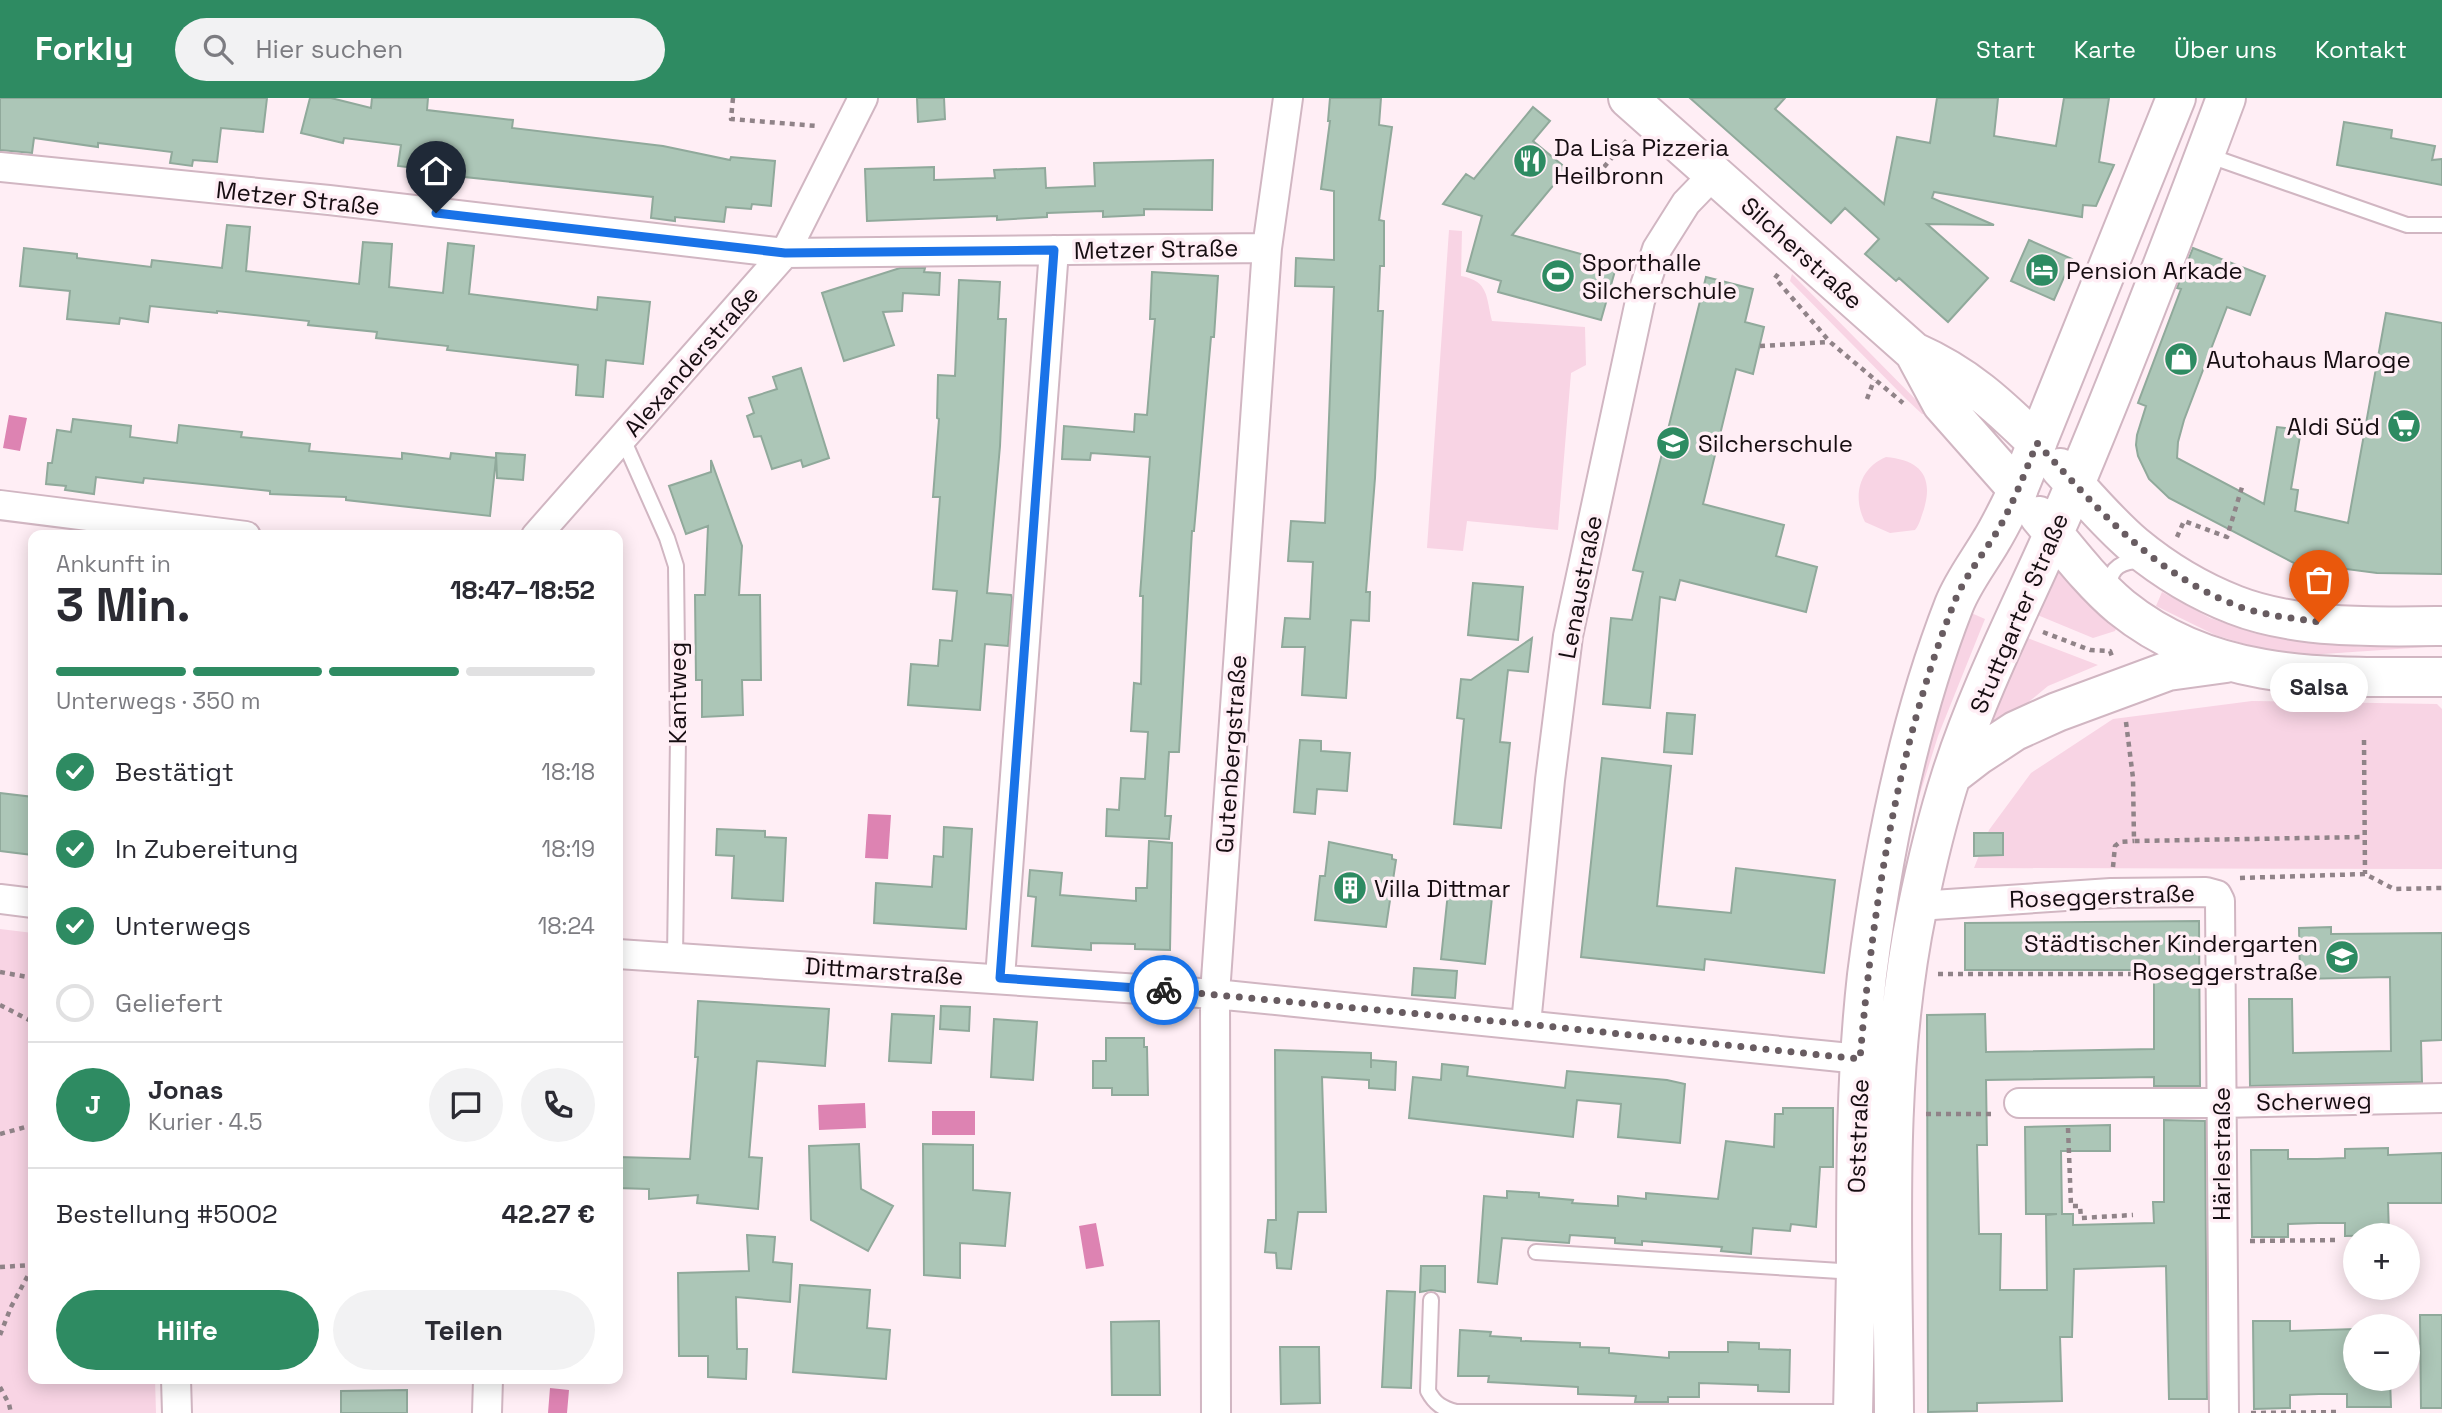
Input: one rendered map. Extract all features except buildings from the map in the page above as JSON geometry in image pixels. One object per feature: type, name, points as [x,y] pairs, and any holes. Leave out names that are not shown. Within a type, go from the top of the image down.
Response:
[{"type":"main road","name":"Silcherstraße","points":[[1628,98],[1914,352],[1959,375],[2009,417],[2119,531],[2162,566],[2235,605],[2278,617],[2390,627],[2442,626]]},
{"type":"main road","points":[[2037,443],[2176,98]]},
{"type":"main road","name":"Stuttgarter Straße","points":[[1951,776],[1986,685],[2075,484],[2226,98]]},
{"type":"main road","name":"Silcherstraße","points":[[1914,352],[1942,404],[2102,590],[2156,631],[2231,663]]},
{"type":"main road","name":"Oststraße","points":[[1853,1412],[1860,1059],[1867,976],[1881,882],[1905,761],[1953,606],[2004,520],[2037,443]]},
{"type":"main road","points":[[1951,776],[2015,731],[2057,712],[2168,671],[2231,663],[2305,676],[2442,677]]},
{"type":"main road","name":"Oststraße","points":[[1894,1413],[1894,1113],[1905,975],[1918,906],[1951,776]]},
{"type":"street","name":"Alexanderstraße","points":[[541,530],[785,253],[863,98]]},
{"type":"street","name":"Gutenbergstraße","points":[[1216,1413],[1215,994],[1267,248],[1288,98]]},
{"type":"street","name":"Metzer Straße","points":[[0,167],[329,200],[785,253],[1267,248]]},
{"type":"street","name":"Lenaustraße","points":[[1526,1024],[1550,780],[1568,636],[1640,301],[1657,249],[1686,203],[1713,175]]},
{"type":"street","points":[[1000,978],[1054,250]]},
{"type":"street","points":[[0,505],[198,530]]},
{"type":"street","name":"Roseggerstraße","points":[[1918,906],[2111,893],[2206,892],[2217,895]]},
{"type":"street","name":"Härlestraße","points":[[2217,895],[2220,901],[2224,1413]]},
{"type":"street","points":[[0,899],[28,902]]},
{"type":"street","name":"Dittmarstraße","points":[[623,954],[1215,994],[1860,1059]]},
{"type":"street","name":"Scherweg","points":[[2019,1103],[2220,1103],[2442,1098]]},
{"type":"street","points":[[176,1384],[177,1413]]},
{"type":"street","points":[[487,1413],[488,1384]]},
{"type":"lane","points":[[2205,155],[2407,225],[2442,225]]},
{"type":"lane","name":"Kantweg","points":[[623,439],[667,538],[676,566],[678,739],[675,957]]},
{"type":"lane","points":[[2120,606],[2110,584],[2112,572],[2116,568],[2121,564],[2138,561],[2162,566]]},
{"type":"lane","points":[[1536,1252],[1856,1272]]},
{"type":"lane","name":"Oststraße","points":[[1431,1300],[1428,1391],[1434,1402],[1457,1412],[1853,1412]]},
{"type":"path","points":[[733,98],[731,119],[848,129]]},
{"type":"path","points":[[1604,167],[1631,136]]},
{"type":"path","points":[[1798,248],[1775,278],[1830,342],[1912,410]]},
{"type":"path","points":[[1760,345],[1830,342]]},
{"type":"path","points":[[1867,399],[1874,380]]},
{"type":"path","points":[[2162,566],[2184,521],[2227,537],[2242,487]]},
{"type":"path","points":[[2042,632],[2090,650],[2110,652],[2126,710],[2133,778],[2134,841]]},
{"type":"path","points":[[2364,740],[2365,874]]},
{"type":"path","points":[[2113,876],[2115,846],[2120,842],[2363,837]]},
{"type":"path","name":"Roseggerstraße","points":[[2217,895],[2231,878],[2365,874],[2394,889],[2442,888]]},
{"type":"path","points":[[0,972],[28,977]]},
{"type":"path","points":[[1905,975],[2136,974]]},
{"type":"path","points":[[0,1005],[28,1019]]},
{"type":"path","points":[[1894,1113],[2012,1114],[2019,1103]]},
{"type":"path","points":[[2067,1103],[2071,1206],[2080,1206],[2081,1218],[2133,1214]]},
{"type":"path","points":[[0,1134],[28,1126]]},
{"type":"path","points":[[2221,1242],[2339,1240]]},
{"type":"path","points":[[0,1267],[28,1265]]},
{"type":"path","points":[[0,1335],[28,1275]]},
{"type":"path","points":[[0,1387],[9,1404],[10,1413]]},
{"type":"path","points":[[2238,1413],[2339,1412]]},
{"type":"shaded area","points":[[1449,230],[1462,231],[1461,276],[1482,286],[1492,321],[1585,327],[1586,365],[1571,373],[1558,530],[1467,521],[1463,551],[1427,548]]},
{"type":"shaded area","points":[[1792,274],[1931,415],[1922,414],[1904,397],[1790,281]]},
{"type":"shaded area","points":[[9,415],[27,418],[20,451],[3,448]]},
{"type":"shaded area","points":[[1886,457],[1915,466],[1925,478],[1927,497],[1915,530],[1890,533],[1865,522],[1861,512],[1860,484],[1870,468]]},
{"type":"shaded area","points":[[2057,571],[2064,574],[2118,624],[2115,631],[2093,638],[2035,614]]},
{"type":"shaded area","points":[[2162,592],[2210,618],[2257,634],[2362,647],[2442,642],[2442,646],[2308,655],[2268,651],[2215,635],[2156,606]]},
{"type":"shaded area","points":[[1969,612],[1985,619],[1938,736],[1918,800],[1898,896],[1893,897],[1924,750]]},
{"type":"shaded area","points":[[2025,637],[2098,665],[2048,686],[1992,732],[1988,727]]},
{"type":"shaded area","points":[[2252,701],[2437,704],[2442,709],[2442,869],[1974,868],[1989,830],[2031,773],[2113,719]]},
{"type":"shaded area","points":[[868,814],[891,815],[888,859],[865,858]]},
{"type":"shaded area","points":[[0,929],[28,932],[28,1384],[155,1384],[156,1413],[0,1413]]},
{"type":"shaded area","points":[[865,1103],[866,1128],[819,1130],[818,1105]]},
{"type":"shaded area","points":[[932,1111],[975,1111],[975,1135],[932,1135]]},
{"type":"shaded area","points":[[1096,1223],[1104,1266],[1086,1269],[1079,1226]]},
{"type":"shaded area","points":[[550,1388],[569,1390],[567,1413],[548,1413]]},
{"type":"way so far","points":[[1164,990],[1860,1059],[1867,976],[1881,882],[1905,761],[1953,606],[2004,520],[2037,443],[2134,545],[2174,574],[2235,605],[2278,617],[2319,622]]},
{"type":"place","name":"Da Lisa Pizzeria Heilbronn","points":[[1530,161]]},
{"type":"place","name":"Pension Arkade","points":[[2042,270]]},
{"type":"place","name":"Sporthalle Silcherschule","points":[[1558,276]]},
{"type":"place","name":"Autohaus Maroge","points":[[2181,359]]},
{"type":"place","name":"Aldi Süd","points":[[2404,426]]},
{"type":"place","name":"Silcherschule","points":[[1673,443]]},
{"type":"place","name":"Salsa","points":[[2319,622]]},
{"type":"place","name":"Villa Dittmar","points":[[1350,888]]},
{"type":"place","name":"Städtischer Kindergarten Roseggerstraße","points":[[2342,957]]},
{"type":"route","points":[[436,213],[785,253],[1054,250],[1000,978],[1164,990]]}]
